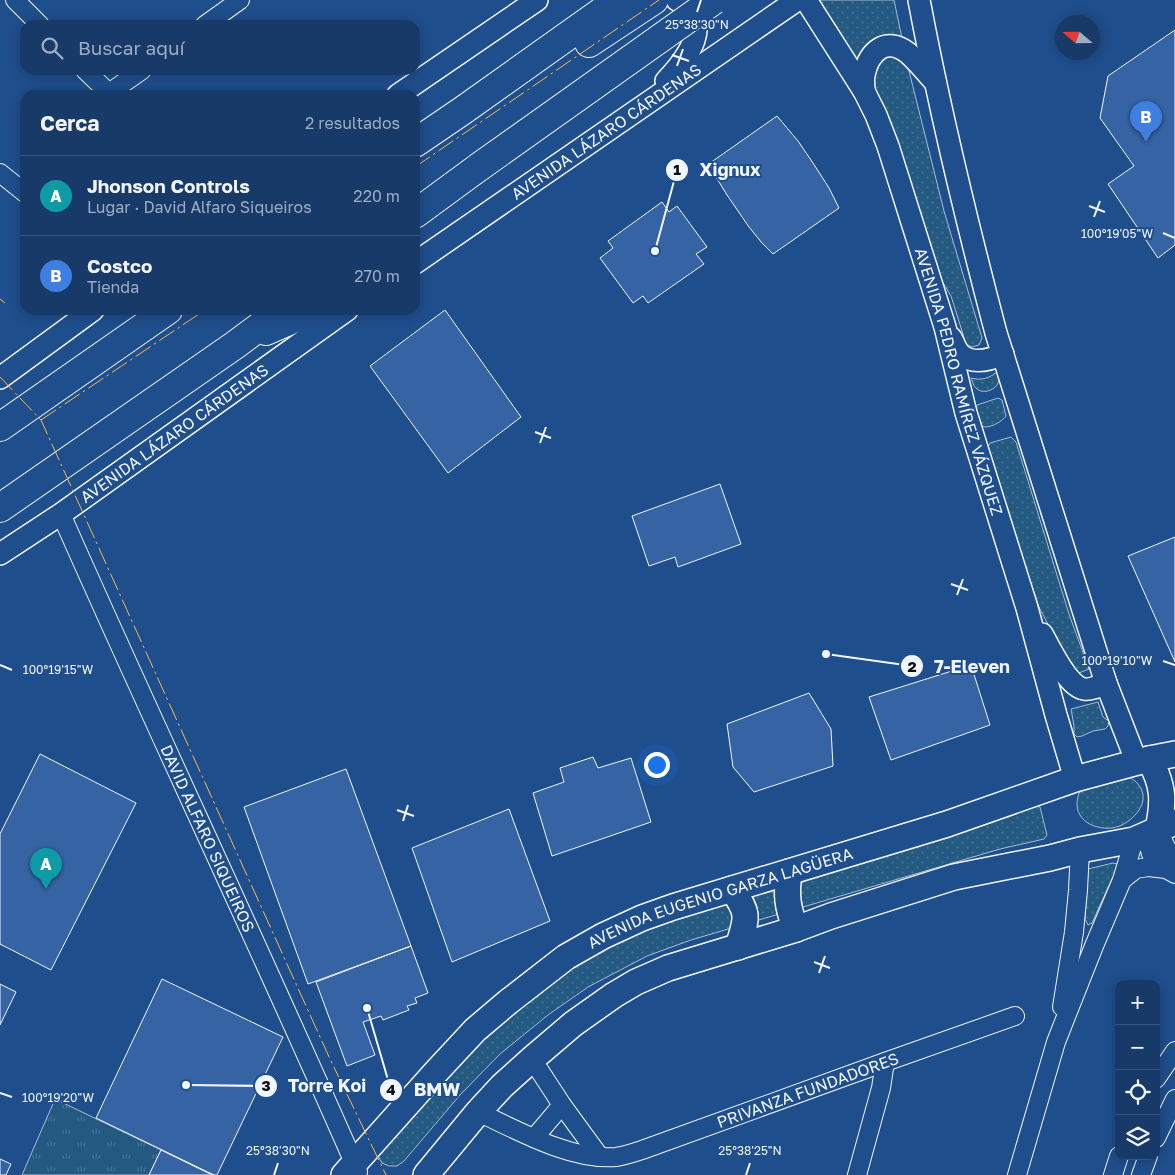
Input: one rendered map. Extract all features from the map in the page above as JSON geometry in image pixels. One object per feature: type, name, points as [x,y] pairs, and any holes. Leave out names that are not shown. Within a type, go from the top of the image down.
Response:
[{"type":"highway","points":[[420,140],[618,0]]},
{"type":"highway","points":[[462,111],[515,92],[654,0]]},
{"type":"highway","points":[[420,210],[714,0]]},
{"type":"highway","points":[[0,427],[161,315]]},
{"type":"highway","points":[[0,508],[275,315]]},
{"type":"highway","points":[[235,344],[302,315]]},
{"type":"main road","name":"AVENIDA EUGENIO GARZA LAGÜERA","points":[[352,1171],[434,1072],[475,1030],[566,957],[603,936],[642,918],[673,907],[947,824],[1075,779],[1175,754]]},
{"type":"main road","points":[[426,1175],[502,1086],[573,1024],[636,982],[668,968],[796,929],[954,877],[1050,858],[1153,831],[1162,813],[1162,795],[1160,782],[1154,767],[1143,761]]},
{"type":"main road","points":[[789,872],[787,900],[796,929]]},
{"type":"main road","points":[[732,889],[741,902],[746,914],[738,947]]},
{"type":"street","points":[[15,0],[35,20]]},
{"type":"street","points":[[209,20],[220,5],[240,0]]},
{"type":"street","points":[[405,90],[537,0]]},
{"type":"street","points":[[640,108],[674,73],[692,46],[697,25],[695,17],[683,3],[677,0]]},
{"type":"street","name":"AVENIDA LÁZARO CÁRDENAS","points":[[420,259],[797,0]]},
{"type":"street","name":"AVENIDA PEDRO RAMÍREZ VÁZQUEZ","points":[[806,0],[864,90],[888,146],[944,327],[966,413],[1027,608],[1075,779]]},
{"type":"street","points":[[920,0],[935,82],[981,277],[1002,354],[1106,683],[1143,761]]},
{"type":"street","points":[[864,90],[864,76],[870,59],[880,48],[887,46],[900,48],[908,53],[935,82]]},
{"type":"street","points":[[90,75],[106,90]]},
{"type":"street","points":[[115,90],[135,75]]},
{"type":"street","points":[[0,174],[20,189]]},
{"type":"street","points":[[0,378],[87,315]]},
{"type":"street","name":"AVENIDA LÁZARO CÁRDENAS","points":[[0,554],[61,514],[340,315]]},
{"type":"street","points":[[944,327],[961,355],[969,359],[984,361],[1002,354]]},
{"type":"street","name":"DAVID ALFARO SIQUEIROS","points":[[61,514],[238,904],[352,1171]]},
{"type":"street","points":[[1027,608],[1058,662],[1073,683],[1083,689],[1090,689],[1106,683]]},
{"type":"street","points":[[1017,1175],[1056,1042],[1122,880],[1153,831],[1165,845],[1172,869],[1148,867],[1136,869],[1122,880]]},
{"type":"street","points":[[1056,1042],[1074,932],[1080,850]]},
{"type":"street","name":"PRIVANZA FUNDADORES","points":[[478,1112],[534,1138],[576,1153],[616,1157],[642,1150],[1015,1016]]},
{"type":"street","points":[[1160,1073],[1175,1051]]},
{"type":"street","points":[[532,1059],[562,1105],[600,1156]]},
{"type":"street","points":[[857,1175],[881,1088],[885,1062]]},
{"type":"street","points":[[1160,1130],[1175,1099]]},
{"type":"street","points":[[534,1138],[562,1105]]},
{"type":"street","points":[[1113,1175],[1118,1160]]},
{"type":"green space","points":[[811,0],[894,0],[908,67],[944,211],[982,338],[979,345],[972,347],[966,344],[951,296],[927,256],[919,229]]},
{"type":"green space","points":[[998,371],[997,386],[987,391],[980,391],[975,387],[971,378],[986,378]]},
{"type":"green space","points":[[998,398],[1002,400],[1006,416],[998,423],[983,427],[977,419],[975,408],[977,405]]},
{"type":"green space","points":[[1011,437],[1016,442],[1069,614],[1089,669],[1074,675],[1039,607],[988,454],[990,443]]},
{"type":"green space","points":[[1098,702],[1103,717],[1109,721],[1108,726],[1105,729],[1077,737],[1074,734],[1071,709]]},
{"type":"green space","points":[[1129,777],[1142,790],[1143,802],[1137,813],[1128,822],[1115,827],[1101,828],[1082,818],[1078,812],[1077,804],[1079,793],[1092,783]]},
{"type":"green space","points":[[1036,805],[1040,807],[1047,835],[1044,839],[1000,849],[691,940],[647,956],[588,987],[548,1015],[500,1054],[460,1095],[404,1161],[397,1166],[389,1166],[382,1163],[377,1154],[379,1147],[528,993],[637,929]]},
{"type":"green space","points":[[1113,863],[1118,864],[1116,870],[1092,923],[1088,925],[1085,919],[1088,869]]},
{"type":"green space","points":[[55,1099],[161,1150],[149,1175],[22,1175]]},
{"type":"building","points":[[1175,30],[1175,245],[1158,258],[1108,184],[1134,166],[1100,118],[1108,76]]},
{"type":"building","points":[[777,116],[813,163],[839,208],[773,254],[749,227],[716,177],[710,163]]},
{"type":"building","points":[[662,202],[669,212],[677,206],[707,247],[696,254],[704,264],[648,303],[643,296],[633,303],[600,258],[613,248],[608,241]]},
{"type":"building","points":[[445,310],[521,417],[448,473],[370,366]]},
{"type":"building","points":[[720,484],[741,544],[678,567],[675,557],[649,566],[632,516]]},
{"type":"building","points":[[1175,537],[1175,662],[1128,556]]},
{"type":"building","points":[[971,665],[990,725],[891,760],[869,697]]},
{"type":"building","points":[[809,693],[831,729],[833,766],[754,792],[733,767],[727,724]]},
{"type":"building","points":[[40,754],[136,803],[51,970],[0,944],[0,834]]},
{"type":"building","points":[[593,757],[598,768],[631,758],[651,822],[552,856],[533,793],[564,782],[560,768]]},
{"type":"building","points":[[346,769],[411,946],[308,984],[244,807]]},
{"type":"building","points":[[509,809],[550,921],[452,962],[412,848]]},
{"type":"building","points":[[411,946],[428,993],[415,998],[417,1003],[407,1006],[409,1010],[383,1020],[381,1016],[363,1022],[375,1055],[347,1066],[316,982]]},
{"type":"building","points":[[162,979],[283,1037],[217,1175],[96,1118]]},
{"type":"building","points":[[0,984],[16,992],[0,1025]]},
{"type":"building","points":[[161,1150],[208,1173],[214,1175],[149,1175]]},
{"type":"building","points":[[0,1159],[11,1164],[6,1175],[0,1175]]},
{"type":"power","points":[[420,164],[659,0]]},
{"type":"power","points":[[0,299],[5,303]]},
{"type":"power","points":[[41,420],[198,315]]},
{"type":"power","points":[[0,377],[41,420],[330,1059],[386,1175]]},
{"type":"place","name":"Costco","points":[[1146,142]]},
{"type":"place","name":"Xignux","points":[[655,251]]},
{"type":"place","name":"7-Eleven","points":[[826,654]]},
{"type":"place","name":"Jhonson Controls","points":[[46,889]]},
{"type":"place","name":"BMW","points":[[367,1008]]},
{"type":"place","name":"Torre Koi","points":[[186,1085]]}]
